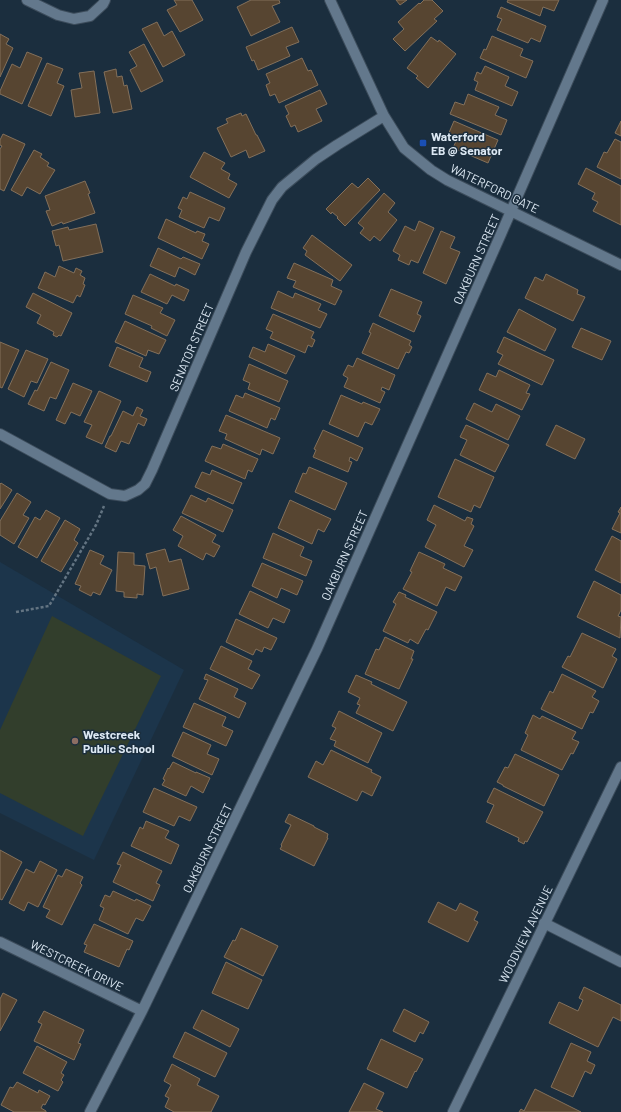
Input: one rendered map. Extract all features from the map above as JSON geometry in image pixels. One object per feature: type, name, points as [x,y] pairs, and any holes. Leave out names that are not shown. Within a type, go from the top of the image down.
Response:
[{"type":"street","points":[[27,0],[58,15],[74,19],[90,16],[103,4],[105,0]]},
{"type":"street","name":"WATERFORD GATE","points":[[330,0],[384,116],[404,148],[431,170],[447,180],[621,265]]},
{"type":"street","name":"OAKBURN STREET","points":[[90,1112],[142,1011],[317,649],[603,0]]},
{"type":"street","name":"SENATOR STREET","points":[[0,434],[110,494],[124,496],[138,490],[145,484],[246,252],[272,200],[282,187],[316,159],[384,116]]},
{"type":"street","name":"WOODVIEW AVENUE","points":[[452,1112],[621,767]]},
{"type":"street","points":[[544,923],[621,962]]},
{"type":"street","name":"WESTCREEK DRIVE","points":[[0,942],[142,1011]]},
{"type":"path","points":[[16,612],[49,606],[96,525],[110,494]]},
{"type":"shaded area","name":"Westcreek Public School","points":[[0,562],[184,670],[94,860],[0,813]]},
{"type":"green space","name":"Westcreek Public School","points":[[52,616],[161,676],[83,836],[0,793],[0,730]]},
{"type":"building","points":[[174,0],[192,0],[203,20],[180,32],[167,10],[177,5]]},
{"type":"building","points":[[251,0],[279,0],[280,3],[272,6],[280,22],[251,36],[237,7]]},
{"type":"building","points":[[396,0],[407,0],[400,5]]},
{"type":"building","points":[[424,0],[432,0],[443,11],[434,19],[437,21],[405,51],[393,39],[404,29],[398,22]]},
{"type":"building","points":[[508,0],[559,0],[554,11],[543,7],[540,16],[507,2]]},
{"type":"building","points":[[501,7],[546,26],[540,42],[531,38],[528,43],[497,30],[502,19],[497,17]]},
{"type":"building","points":[[157,22],[164,36],[172,31],[185,55],[163,67],[142,29]]},
{"type":"building","points":[[292,27],[299,42],[286,47],[290,56],[258,70],[246,47]]},
{"type":"building","points":[[0,34],[9,39],[6,44],[13,48],[0,77]]},
{"type":"building","points":[[492,36],[523,49],[520,56],[533,61],[526,78],[480,58],[484,49],[486,50]]},
{"type":"building","points":[[431,37],[438,42],[439,40],[456,54],[428,88],[416,78],[418,76],[407,68]]},
{"type":"building","points":[[144,44],[163,81],[141,92],[130,70],[137,66],[129,52]]},
{"type":"building","points":[[27,52],[42,58],[22,104],[0,94],[0,91],[12,64],[20,68]]},
{"type":"building","points":[[302,58],[308,71],[311,70],[318,85],[279,103],[275,94],[270,96],[266,85],[270,83],[266,74]]},
{"type":"building","points":[[47,63],[63,69],[57,83],[64,86],[51,116],[28,106]]},
{"type":"building","points":[[485,66],[509,77],[505,86],[518,92],[512,106],[475,90],[478,82],[474,80],[477,72],[481,74]]},
{"type":"building","points":[[116,69],[117,77],[122,76],[124,86],[127,85],[132,109],[113,113],[104,72]]},
{"type":"building","points":[[94,71],[100,113],[75,117],[71,90],[82,88],[79,73]]},
{"type":"building","points":[[320,90],[327,104],[316,109],[322,121],[298,132],[295,125],[291,127],[286,116],[289,114],[285,106]]},
{"type":"building","points":[[468,94],[499,107],[495,115],[507,120],[501,135],[450,114],[455,102],[464,105]]},
{"type":"building","points":[[241,113],[242,116],[246,114],[265,151],[249,158],[246,150],[231,157],[217,128],[228,123],[226,119]]},
{"type":"building","points":[[454,121],[498,140],[488,163],[453,148],[457,139],[448,135]]},
{"type":"building","points":[[621,121],[621,136],[615,133]]},
{"type":"building","points":[[3,134],[25,144],[4,191],[0,189],[0,149],[2,146],[0,145],[0,140]]},
{"type":"building","points":[[615,139],[621,142],[621,179],[597,167],[604,152],[607,153]]},
{"type":"building","points":[[34,150],[42,154],[40,157],[49,163],[47,166],[55,170],[40,194],[27,187],[22,196],[11,190]]},
{"type":"building","points":[[204,152],[225,163],[221,169],[230,174],[228,179],[237,184],[229,198],[190,177]]},
{"type":"building","points":[[586,168],[621,186],[621,225],[593,211],[598,202],[592,199],[595,193],[578,184]]},
{"type":"building","points":[[368,178],[380,190],[345,226],[337,218],[338,217],[332,212],[331,214],[326,209],[352,183],[358,188]]},
{"type":"building","points":[[85,181],[95,213],[63,224],[62,222],[52,226],[46,211],[50,210],[45,196]]},
{"type":"building","points":[[190,192],[225,208],[219,221],[209,217],[204,228],[179,217],[182,210],[178,208],[183,197],[187,199]]},
{"type":"building","points":[[384,193],[395,203],[388,212],[397,220],[380,241],[374,236],[370,241],[360,233],[364,228],[358,223]]},
{"type":"building","points":[[166,219],[196,233],[197,231],[205,234],[202,241],[209,244],[202,259],[158,238]]},
{"type":"building","points":[[419,221],[434,228],[418,263],[411,260],[409,265],[398,260],[400,255],[393,251],[405,226],[415,231]]},
{"type":"building","points":[[96,224],[103,252],[63,261],[59,245],[56,246],[52,231],[68,227],[69,230]]},
{"type":"building","points":[[441,231],[455,237],[450,248],[460,252],[446,284],[423,273]]},
{"type":"building","points":[[312,235],[352,265],[340,281],[305,255],[307,251],[303,248]]},
{"type":"building","points":[[158,248],[181,259],[183,257],[200,264],[195,275],[179,267],[175,277],[150,266]]},
{"type":"building","points":[[294,263],[333,280],[331,286],[342,291],[335,305],[293,287],[296,281],[287,278]]},
{"type":"building","points":[[59,266],[74,273],[76,268],[82,271],[80,275],[85,278],[83,284],[85,285],[81,295],[80,297],[77,295],[73,303],[38,288],[45,272],[55,277]]},
{"type":"building","points":[[150,274],[175,286],[176,284],[189,290],[184,301],[172,295],[167,304],[141,292]]},
{"type":"building","points":[[546,274],[578,290],[577,294],[585,297],[573,321],[525,298],[535,277],[543,281]]},
{"type":"building","points":[[391,289],[422,302],[417,314],[421,316],[414,332],[379,316]]},
{"type":"building","points":[[278,291],[293,298],[295,293],[321,304],[318,310],[327,314],[320,328],[271,308]]},
{"type":"building","points":[[33,293],[72,313],[61,336],[59,335],[57,337],[53,335],[54,332],[37,323],[41,315],[26,307]]},
{"type":"building","points":[[133,295],[163,308],[160,313],[175,320],[167,336],[151,328],[152,326],[125,314]]},
{"type":"building","points":[[519,309],[556,329],[545,351],[507,332]]},
{"type":"building","points":[[273,314],[314,332],[311,338],[315,340],[312,347],[308,345],[305,353],[270,338],[273,332],[266,329]]},
{"type":"building","points":[[125,321],[166,340],[159,354],[148,350],[146,356],[115,342]]},
{"type":"building","points":[[373,323],[411,341],[409,345],[412,347],[409,353],[406,352],[398,369],[362,353],[371,333],[369,332]]},
{"type":"building","points":[[581,328],[611,341],[602,360],[572,347]]},
{"type":"building","points":[[504,337],[554,360],[542,385],[498,364],[503,355],[497,352]]},
{"type":"building","points":[[0,342],[19,350],[2,388],[0,387]]},
{"type":"building","points":[[268,344],[295,356],[286,374],[249,357],[253,347],[265,352]]},
{"type":"building","points":[[117,347],[143,358],[139,367],[151,372],[147,382],[109,366]]},
{"type":"building","points":[[26,350],[48,359],[37,383],[31,381],[24,397],[8,389]]},
{"type":"building","points":[[357,358],[395,375],[389,390],[382,387],[381,390],[385,392],[380,403],[344,387],[348,378],[343,375],[348,365],[353,367]]},
{"type":"building","points":[[51,362],[69,370],[56,399],[50,397],[44,411],[28,404],[35,390],[37,391]]},
{"type":"building","points":[[249,364],[288,381],[279,402],[248,389],[250,383],[243,380]]},
{"type":"building","points":[[499,370],[530,385],[526,393],[530,394],[522,410],[479,390],[487,373],[496,377]]},
{"type":"building","points":[[73,383],[92,391],[80,416],[71,412],[65,424],[56,420]]},
{"type":"building","points":[[99,391],[121,401],[102,444],[86,437],[92,425],[84,422]]},
{"type":"building","points":[[245,393],[280,408],[275,420],[271,418],[267,428],[229,411],[236,395],[243,398]]},
{"type":"building","points":[[341,395],[362,404],[363,402],[380,409],[372,425],[365,422],[358,437],[329,424]]},
{"type":"building","points":[[474,403],[492,412],[496,404],[520,416],[508,440],[466,419]]},
{"type":"building","points":[[137,407],[143,410],[140,416],[147,419],[144,426],[138,423],[129,444],[121,441],[116,452],[105,447],[123,411],[133,416]]},
{"type":"building","points":[[226,415],[280,438],[273,454],[262,449],[260,455],[225,439],[227,434],[219,431]]},
{"type":"building","points":[[466,425],[509,445],[495,472],[460,455],[467,440],[460,437]]},
{"type":"building","points":[[556,425],[585,439],[575,459],[546,445]]},
{"type":"building","points":[[323,430],[363,448],[357,461],[350,457],[349,461],[352,462],[348,472],[313,457],[316,450],[314,449]]},
{"type":"building","points":[[223,444],[258,459],[252,472],[248,470],[245,479],[205,461],[212,446],[221,449]]},
{"type":"building","points":[[455,459],[494,477],[480,508],[474,505],[471,512],[438,497]]},
{"type":"building","points":[[309,467],[347,483],[335,510],[295,492],[303,473],[306,474]]},
{"type":"building","points":[[212,470],[242,483],[233,504],[195,487],[202,472],[210,475]]},
{"type":"building","points":[[1,483],[12,490],[0,509],[0,484]]},
{"type":"building","points":[[17,493],[31,502],[23,515],[29,518],[14,544],[0,535],[0,521]]},
{"type":"building","points":[[191,495],[206,502],[208,498],[233,510],[223,532],[182,513]]},
{"type":"building","points":[[290,500],[331,519],[324,532],[318,529],[312,544],[278,528]]},
{"type":"building","points":[[434,505],[465,521],[467,517],[473,519],[471,524],[474,526],[464,546],[473,550],[464,567],[425,547],[436,525],[427,520]]},
{"type":"building","points":[[621,507],[621,533],[612,529],[620,513],[618,512]]},
{"type":"building","points":[[46,510],[60,518],[37,558],[18,547],[35,517],[40,520]]},
{"type":"building","points":[[181,516],[216,535],[212,542],[220,546],[214,557],[206,553],[203,560],[178,546],[183,536],[173,530]]},
{"type":"building","points":[[65,520],[80,529],[74,540],[78,543],[61,572],[41,561]]},
{"type":"building","points":[[273,533],[304,547],[300,556],[312,561],[306,576],[263,558]]},
{"type":"building","points":[[612,536],[621,541],[621,583],[595,570]]},
{"type":"building","points":[[165,549],[169,562],[181,559],[189,589],[163,596],[156,567],[150,569],[146,554]]},
{"type":"building","points":[[90,550],[104,556],[100,564],[112,570],[100,595],[93,592],[91,596],[79,590],[81,586],[75,584]]},
{"type":"building","points":[[118,552],[134,553],[134,565],[145,566],[143,595],[137,594],[137,598],[124,597],[124,592],[116,591]]},
{"type":"building","points":[[419,552],[445,564],[443,568],[462,577],[455,591],[446,587],[437,606],[403,589],[412,572],[410,571]]},
{"type":"building","points":[[262,563],[303,581],[297,595],[281,588],[277,598],[252,586]]},
{"type":"building","points":[[594,581],[621,595],[621,610],[618,616],[621,617],[620,638],[577,617]]},
{"type":"building","points":[[250,591],[290,610],[284,623],[273,618],[268,628],[239,614]]},
{"type":"building","points":[[399,592],[406,595],[405,597],[437,612],[428,630],[426,629],[418,644],[410,639],[408,643],[383,631],[396,604],[393,602]]},
{"type":"building","points":[[236,619],[277,638],[271,650],[264,647],[262,652],[256,649],[253,655],[226,642]]},
{"type":"building","points":[[582,633],[616,649],[612,656],[617,659],[603,688],[562,667],[568,656],[570,657]]},
{"type":"building","points":[[385,637],[414,651],[411,659],[413,659],[399,689],[365,674],[376,649],[379,650]]},
{"type":"building","points":[[221,646],[252,661],[248,669],[260,675],[252,689],[210,669]]},
{"type":"building","points":[[206,674],[238,689],[234,697],[246,703],[239,718],[199,699],[208,680],[204,679]]},
{"type":"building","points":[[562,674],[596,691],[592,697],[599,701],[593,713],[590,712],[582,729],[541,709],[550,691],[553,693]]},
{"type":"building","points":[[356,675],[372,682],[371,684],[407,702],[393,731],[356,713],[360,705],[357,704],[360,698],[348,692]]},
{"type":"building","points":[[194,703],[226,717],[222,726],[233,731],[226,746],[183,727]]},
{"type":"building","points":[[339,711],[382,733],[368,763],[334,746],[336,741],[330,739],[336,728],[332,726]]},
{"type":"building","points":[[533,715],[540,719],[542,716],[576,732],[572,739],[579,742],[562,770],[521,750],[528,735],[525,733]]},
{"type":"building","points":[[183,732],[211,745],[207,754],[219,759],[212,775],[172,756]]},
{"type":"building","points":[[331,750],[372,770],[371,772],[381,777],[372,796],[362,791],[357,801],[308,777],[316,761],[323,765]]},
{"type":"building","points":[[515,754],[559,775],[544,806],[497,782],[505,767],[508,768]]},
{"type":"building","points":[[173,762],[210,778],[203,793],[191,786],[186,796],[162,785],[168,768],[169,769]]},
{"type":"building","points":[[154,788],[197,807],[190,821],[179,816],[174,826],[143,812]]},
{"type":"building","points":[[494,788],[543,812],[527,842],[525,841],[524,844],[518,841],[519,838],[486,822],[494,805],[487,802]]},
{"type":"building","points":[[289,814],[328,834],[328,838],[314,866],[280,849],[291,825],[285,822]]},
{"type":"building","points":[[146,821],[169,831],[165,838],[179,845],[171,864],[131,846],[140,827],[143,829]]},
{"type":"building","points":[[0,850],[22,862],[2,900],[0,899]]},
{"type":"building","points":[[123,852],[162,871],[156,883],[160,885],[153,901],[113,882],[121,865],[117,864]]},
{"type":"building","points":[[40,861],[57,870],[38,907],[28,902],[24,911],[9,903],[26,869],[34,873]]},
{"type":"building","points":[[66,869],[83,877],[80,883],[82,885],[62,925],[46,917],[50,910],[43,907],[58,875],[62,877]]},
{"type":"building","points":[[113,891],[135,901],[136,899],[151,906],[143,921],[136,918],[128,934],[99,920],[104,908],[100,906],[105,895],[110,897]]},
{"type":"building","points":[[438,902],[456,911],[460,903],[478,912],[474,920],[478,922],[468,942],[428,922]]},
{"type":"building","points":[[94,924],[133,941],[129,950],[127,949],[119,967],[84,952],[87,945],[84,944]]},
{"type":"building","points":[[241,928],[278,946],[263,976],[224,957],[233,940],[235,941]]},
{"type":"building","points":[[226,962],[262,980],[248,1009],[212,993]]},
{"type":"building","points":[[584,987],[621,1005],[621,1021],[613,1017],[598,1047],[549,1023],[559,1002],[578,1011],[583,1000],[579,998]]},
{"type":"building","points":[[3,993],[17,1000],[0,1031],[0,999]]},
{"type":"building","points":[[404,1009],[429,1022],[423,1034],[420,1032],[415,1042],[393,1031]]},
{"type":"building","points":[[202,1010],[239,1029],[230,1047],[193,1028]]},
{"type":"building","points":[[44,1011],[84,1030],[78,1043],[81,1044],[74,1060],[34,1041],[42,1024],[38,1022]]},
{"type":"building","points":[[185,1032],[227,1053],[215,1077],[173,1057]]},
{"type":"building","points":[[381,1039],[423,1059],[416,1072],[415,1071],[407,1088],[367,1069]]},
{"type":"building","points":[[571,1043],[591,1052],[587,1061],[595,1065],[591,1074],[585,1071],[573,1097],[551,1087]]},
{"type":"building","points":[[37,1046],[67,1062],[61,1073],[64,1075],[61,1080],[63,1082],[58,1091],[23,1073]]},
{"type":"building","points":[[172,1064],[200,1079],[197,1085],[219,1096],[211,1112],[174,1112],[165,1107],[169,1098],[165,1096],[171,1085],[164,1081]]},
{"type":"building","points":[[17,1082],[38,1093],[39,1090],[50,1096],[45,1105],[43,1104],[41,1108],[46,1112],[14,1112],[1,1105],[10,1087],[13,1088]]},
{"type":"building","points":[[364,1083],[384,1093],[376,1109],[383,1112],[349,1112]]},
{"type":"building","points":[[535,1089],[581,1112],[519,1112],[521,1109],[524,1111]]},
{"type":"place","name":"Waterford EB @ Senator","points":[[423,143]]},
{"type":"place","name":"Westcreek Public School","points":[[75,741]]}]
